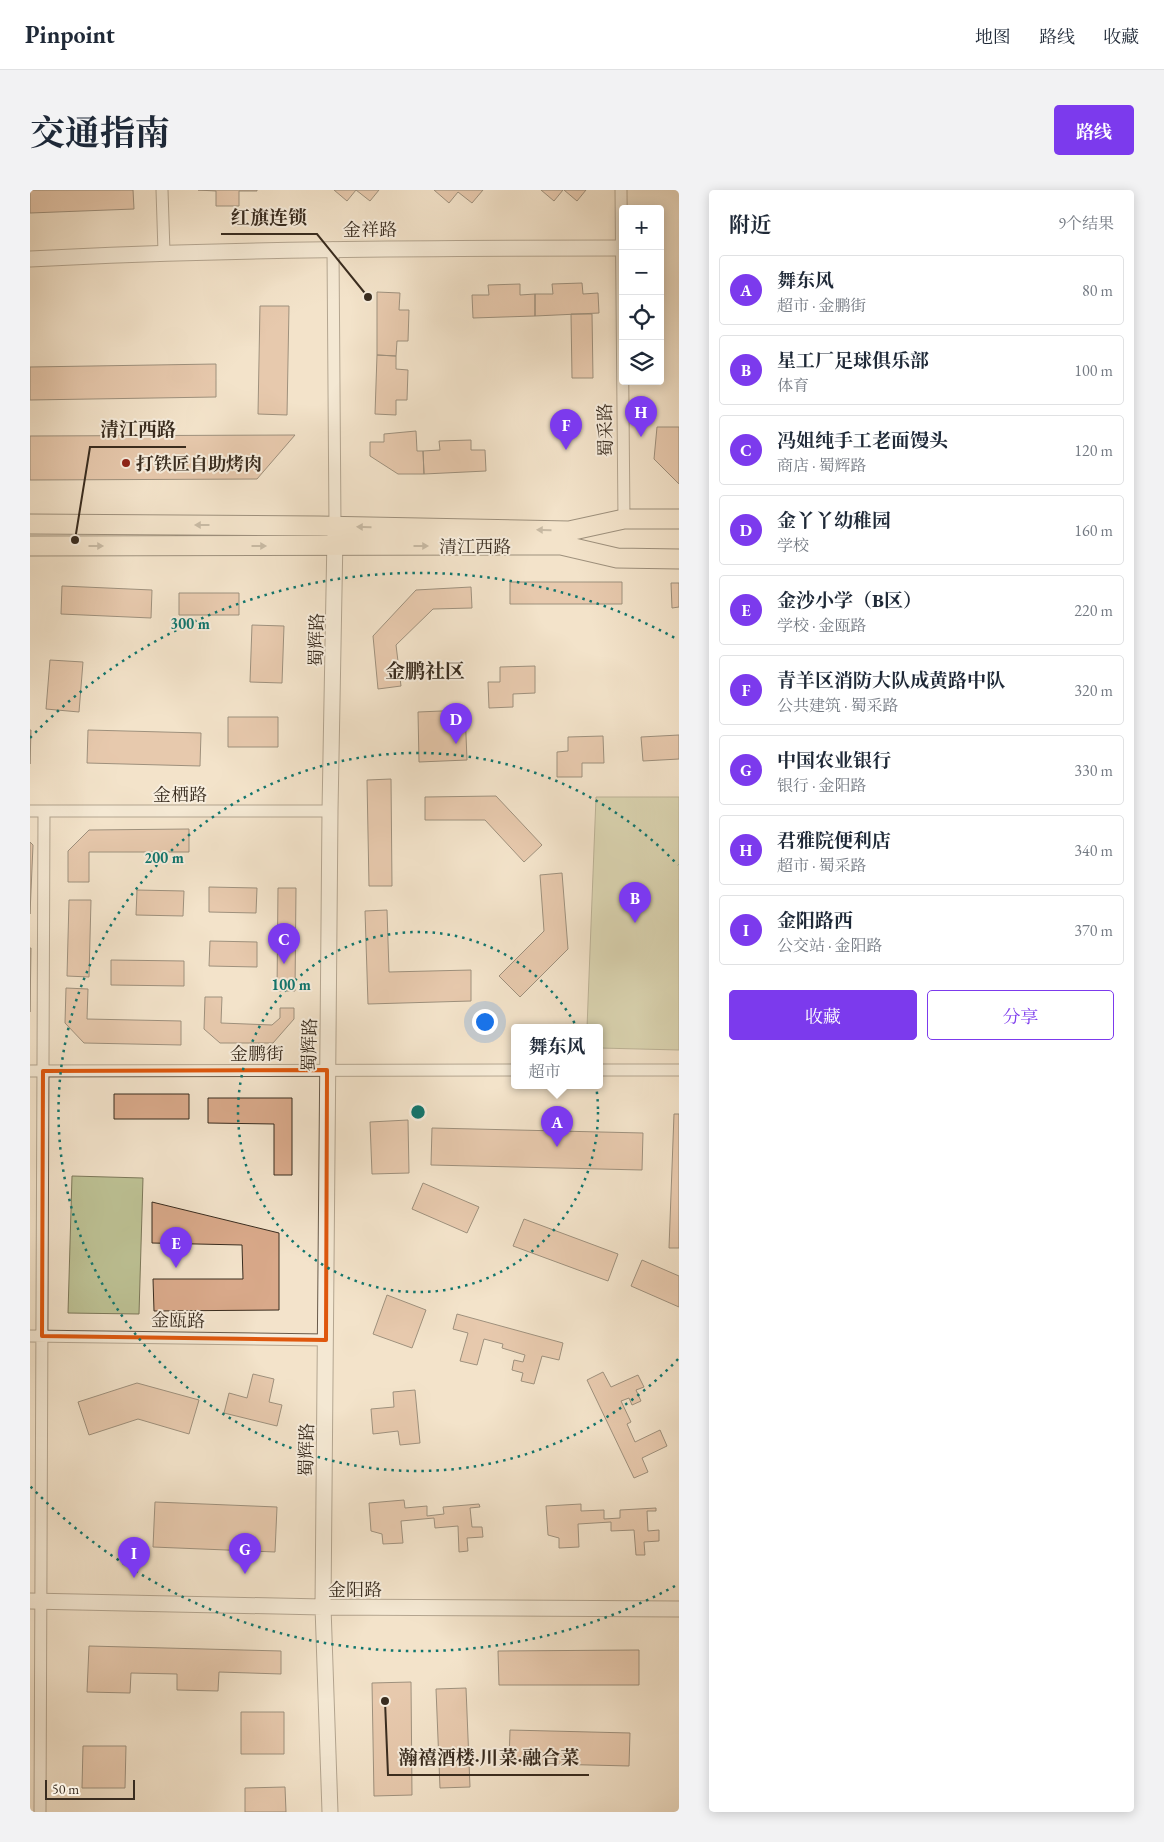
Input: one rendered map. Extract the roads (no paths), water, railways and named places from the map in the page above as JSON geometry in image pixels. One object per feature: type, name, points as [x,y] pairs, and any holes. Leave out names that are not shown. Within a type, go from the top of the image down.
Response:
[{"type":"main road","points":[[565,538],[620,531],[679,519]]},
{"type":"main road","name":"清江西路","points":[[30,524],[335,527],[565,538],[617,558],[679,559]]},
{"type":"main road","points":[[620,531],[679,530]]},
{"type":"main road","points":[[620,531],[679,547]]},
{"type":"main road","name":"清江西路","points":[[30,546],[335,547],[565,538]]},
{"type":"street","points":[[162,190],[164,252]]},
{"type":"street","name":"蜀采路","points":[[620,190],[620,205]]},
{"type":"street","name":"金祥路","points":[[30,259],[164,252],[333,248],[619,248]]},
{"type":"street","name":"蜀辉路","points":[[330,1812],[323,1607],[327,1070],[335,547],[333,248]]},
{"type":"street","name":"蜀采路","points":[[620,531],[621,250]]},
{"type":"street","name":"金栖路","points":[[30,811],[330,811]]},
{"type":"street","points":[[40,1812],[35,1602],[36,1336],[43,1071],[44,811]]},
{"type":"street","name":"金鹏街","points":[[30,1071],[511,1070]]},
{"type":"street","points":[[603,1070],[679,1070]]},
{"type":"street","name":"金瓯路","points":[[36,1336],[326,1340]]},
{"type":"street","name":"金阳路","points":[[35,1602],[323,1607],[679,1608]]},
{"type":"place","name":"红旗连锁","points":[[368,297]]},
{"type":"place","name":"君雅院便利店","points":[[641,437]]},
{"type":"place","name":"青羊区消防大队成黄路中队","points":[[566,450]]},
{"type":"place","name":"打铁匠自助烤肉","points":[[126,463]]},
{"type":"place","name":"清江西路","points":[[75,540]]},
{"type":"place","name":"金丫丫幼稚园","points":[[456,744]]},
{"type":"place","name":"星工厂足球俱乐部","points":[[635,923]]},
{"type":"place","name":"冯姐纯手工老面馒头","points":[[284,964]]},
{"type":"place","name":"舞东风","points":[[557,1147]]},
{"type":"place","name":"金沙小学（B区）","points":[[176,1268]]},
{"type":"place","name":"中国农业银行","points":[[245,1574]]},
{"type":"place","name":"金阳路西","points":[[134,1578]]},
{"type":"place","name":"瀚禧酒楼·川菜·融合菜","points":[[385,1701]]},
{"type":"district","name":"金鹏社区","points":[[425,671]]}]
